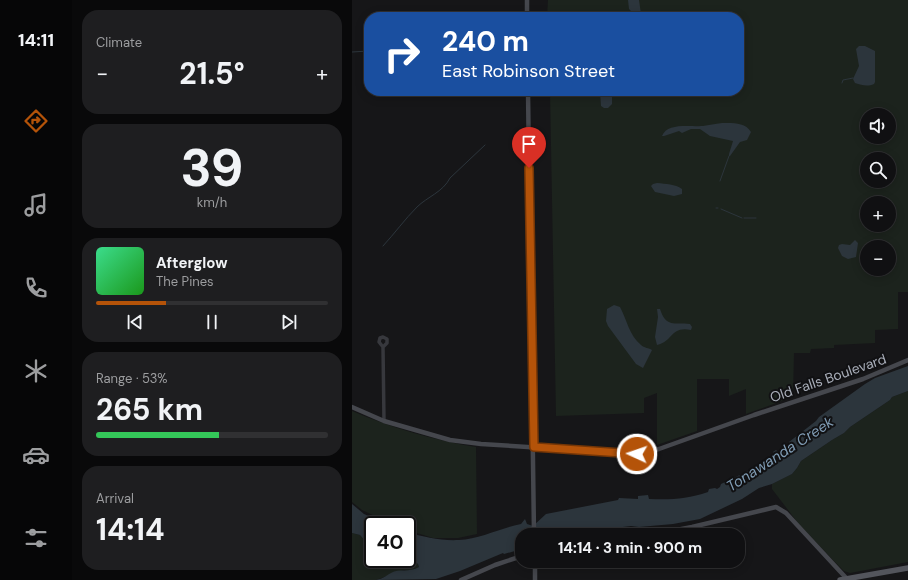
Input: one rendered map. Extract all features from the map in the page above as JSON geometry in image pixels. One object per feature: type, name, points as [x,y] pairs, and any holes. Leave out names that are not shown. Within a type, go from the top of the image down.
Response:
[{"type":"main road","points":[[840,580],[908,568]]},
{"type":"street","points":[[527,0],[527,12]]},
{"type":"street","points":[[528,96],[534,528]]},
{"type":"street","points":[[383,347],[384,421]]},
{"type":"street","name":"Old Falls Boulevard","points":[[352,407],[384,421],[450,440],[481,444],[637,454],[659,449],[754,415],[863,379],[908,360]]},
{"type":"street","points":[[687,528],[771,507],[778,507],[784,511],[847,579]]},
{"type":"street","points":[[461,580],[515,558]]},
{"type":"street","points":[[535,568],[535,580]]},
{"type":"shaded area","points":[[548,0],[908,0],[908,292],[898,292],[898,329],[875,330],[875,343],[834,345],[834,348],[811,349],[810,353],[794,353],[793,397],[746,414],[746,389],[729,396],[729,379],[697,379],[697,431],[657,445],[657,393],[644,398],[644,413],[556,416],[550,96],[744,96],[744,12],[547,12]]},
{"type":"shaded area","points":[[908,391],[908,562],[850,573],[844,571],[798,523],[772,489],[772,484],[792,474],[801,461],[844,433],[892,397]]},
{"type":"shaded area","points":[[352,411],[413,433],[476,447],[477,534],[458,538],[433,538],[416,533],[416,516],[375,516],[362,510],[352,502]]},
{"type":"shaded area","points":[[352,533],[360,535],[364,540],[364,568],[416,568],[416,563],[419,567],[409,571],[404,570],[376,580],[352,580]]},
{"type":"water","points":[[628,0],[639,0],[641,12],[632,12],[629,9]]},
{"type":"water","points":[[859,46],[865,46],[875,51],[874,84],[862,85],[855,83],[853,79],[859,66],[856,49]]},
{"type":"water","points":[[600,96],[612,96],[612,104],[608,108],[601,106]]},
{"type":"water","points":[[722,123],[742,125],[751,132],[747,140],[740,142],[730,156],[729,154],[733,141],[710,136],[700,129],[691,129],[682,133],[679,131],[662,136],[669,129],[674,127],[703,126]]},
{"type":"water","points":[[657,183],[670,184],[679,187],[682,189],[682,194],[674,196],[655,192],[651,186]]},
{"type":"water","points":[[855,240],[858,243],[856,257],[848,259],[842,256],[838,248],[839,245],[850,245]]},
{"type":"water","points":[[614,305],[620,307],[631,332],[637,341],[642,346],[652,350],[643,368],[636,364],[608,326],[606,321],[607,309]]},
{"type":"water","points":[[657,309],[660,309],[662,315],[668,322],[690,324],[692,327],[691,330],[679,330],[667,340],[657,345],[655,337],[658,317]]},
{"type":"water","name":"Tonawanda Creek","points":[[908,366],[908,391],[892,397],[844,433],[801,461],[792,474],[772,484],[759,488],[742,499],[700,519],[673,524],[639,527],[515,528],[515,551],[503,553],[460,571],[436,579],[376,580],[397,571],[412,570],[419,567],[416,563],[416,534],[439,539],[467,539],[483,536],[521,524],[525,519],[527,524],[533,526],[546,514],[618,500],[619,498],[638,499],[638,496],[648,495],[649,499],[679,498],[708,492],[709,489],[717,489],[721,484],[775,455],[773,452],[776,450],[779,453],[789,447],[789,442],[819,417],[875,378]]},
{"type":"water","points":[[352,504],[369,516],[364,516],[364,540],[360,535],[352,533]]},
{"type":"waterway","points":[[352,52],[364,51]]},
{"type":"waterway","points":[[842,83],[843,80],[853,78]]},
{"type":"waterway","points":[[383,246],[421,203],[439,191],[450,178],[485,145]]},
{"type":"waterway","points":[[720,181],[729,156]]},
{"type":"waterway","points":[[721,209],[742,218]]},
{"type":"waterway","points":[[744,218],[756,218]]},
{"type":"route","points":[[529,168],[534,447],[637,454]]}]
